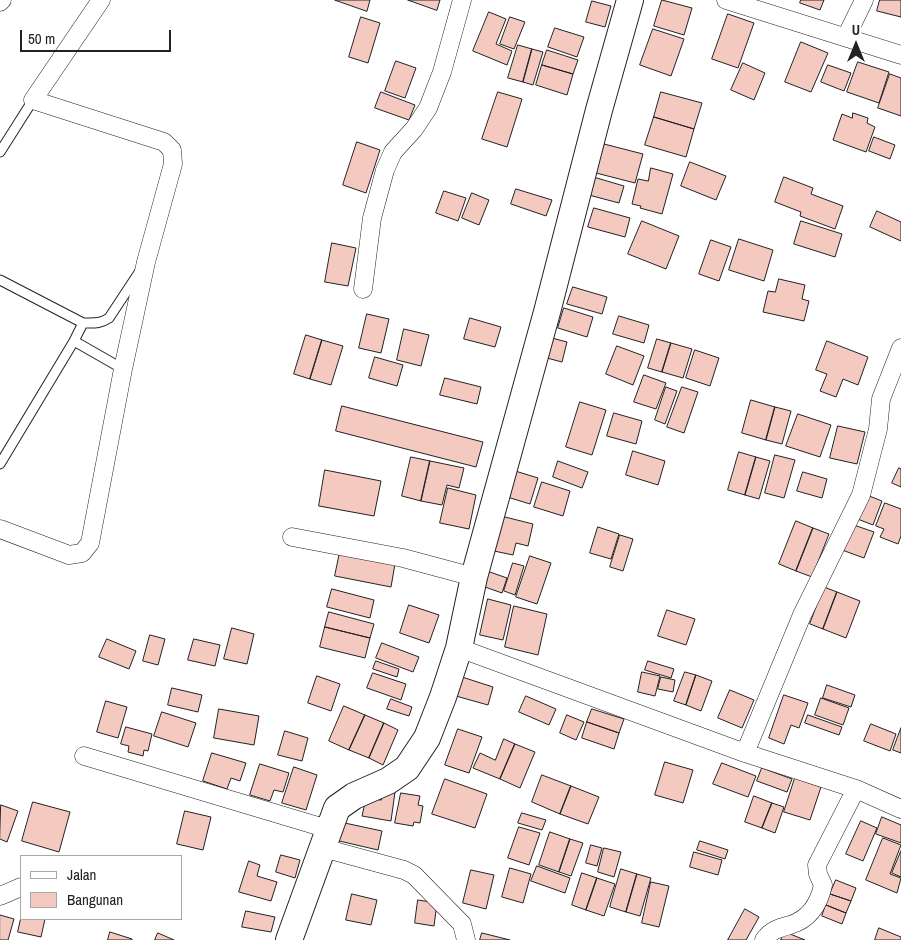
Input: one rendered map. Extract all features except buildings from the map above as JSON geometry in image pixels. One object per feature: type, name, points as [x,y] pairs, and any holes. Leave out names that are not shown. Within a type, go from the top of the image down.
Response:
[{"type":"street","points":[[0,529],[69,555],[82,553],[90,543],[123,368],[146,262],[173,164],[172,150],[164,142],[33,100],[100,0]]},
{"type":"street","points":[[363,290],[372,218],[385,170],[393,152],[414,129],[428,108],[442,72],[462,0]]},
{"type":"street","points":[[289,940],[300,905],[337,808],[354,796],[388,781],[407,768],[428,738],[443,698],[458,648],[474,577],[630,0]]},
{"type":"street","points":[[726,0],[901,55]]},
{"type":"street","points":[[846,37],[864,0]]},
{"type":"street","points":[[745,753],[802,615],[861,495],[878,429],[882,399],[901,348]]},
{"type":"street","points":[[292,537],[403,558],[474,577]]},
{"type":"street","points":[[458,648],[745,753],[856,789],[901,809]]},
{"type":"street","points":[[84,756],[326,838],[404,870],[414,875],[462,924],[466,940]]},
{"type":"street","points":[[764,940],[775,929],[793,924],[807,917],[816,907],[823,885],[818,874],[817,865],[856,789]]},
{"type":"street","points":[[0,896],[20,887]]},
{"type":"lane","points":[[0,152],[33,100]]},
{"type":"lane","points":[[0,280],[83,323],[97,324],[109,318],[146,262]]},
{"type":"lane","points":[[0,464],[83,323]]},
{"type":"lane","points":[[74,341],[123,368]]}]
